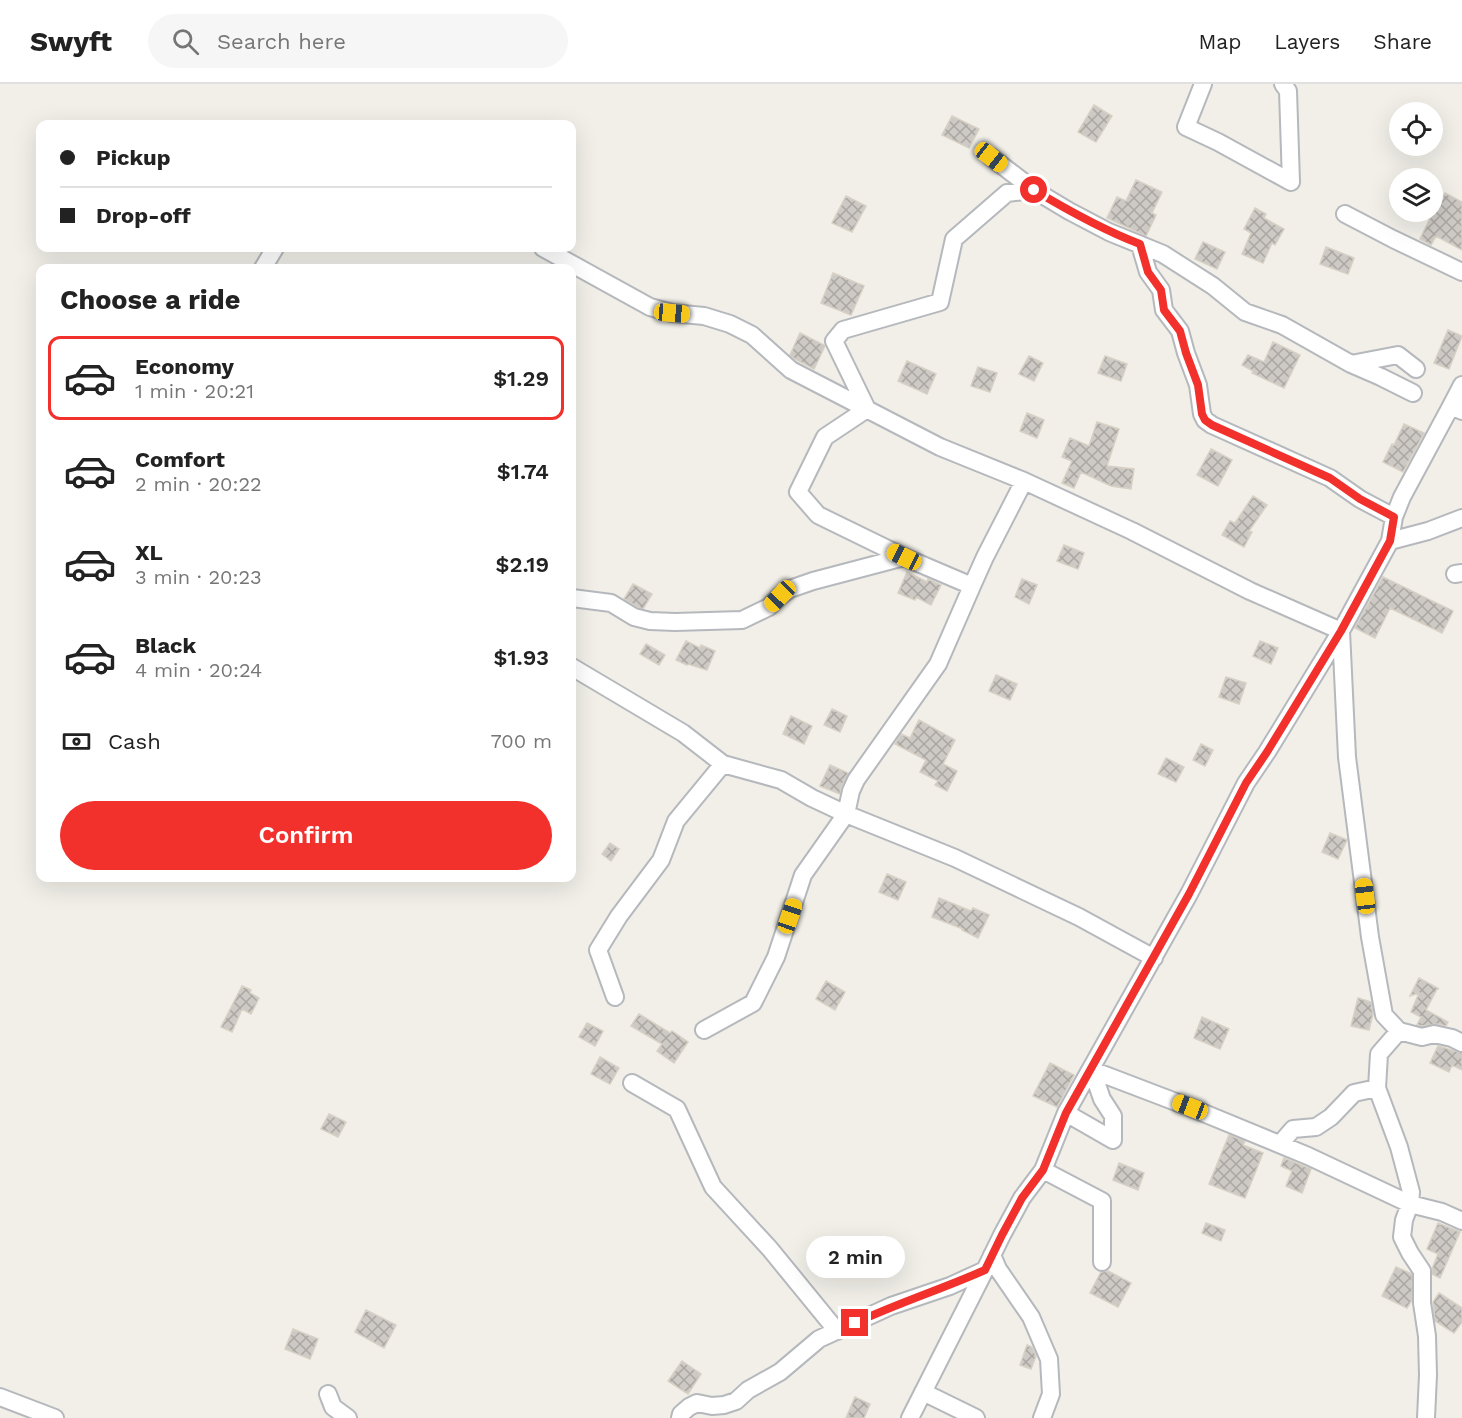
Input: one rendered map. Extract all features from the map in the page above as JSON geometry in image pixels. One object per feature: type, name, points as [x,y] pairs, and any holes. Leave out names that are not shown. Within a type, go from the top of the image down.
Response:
[{"type":"street","points":[[1203,84],[1186,127],[1292,182],[1288,91],[1283,84]]},
{"type":"street","points":[[991,157],[1034,190],[1069,212],[1164,254],[1213,286],[1245,312],[1282,325],[1351,364],[1381,376],[1413,393]]},
{"type":"street","points":[[867,409],[834,340],[843,330],[940,302],[954,239],[1007,193],[1034,190]]},
{"type":"street","points":[[1345,214],[1462,272]]},
{"type":"street","points":[[1140,244],[1148,272],[1161,290],[1164,310],[1180,331],[1198,385],[1205,420],[1330,478],[1360,499],[1394,517]]},
{"type":"street","points":[[550,252],[572,264]]},
{"type":"street","points":[[576,266],[650,307],[672,313],[704,316],[730,324],[752,335],[791,370],[940,447],[1024,481],[1132,531],[1250,591],[1341,631]]},
{"type":"street","points":[[1351,364],[1398,355],[1416,369]]},
{"type":"street","points":[[910,1418],[1022,1198],[1043,1170],[1066,1113],[1189,894],[1246,783],[1341,631],[1390,541],[1394,517],[1402,497],[1456,409],[1462,385]]},
{"type":"street","points":[[867,409],[825,437],[798,492],[818,515],[904,557],[972,586]]},
{"type":"street","points":[[704,1030],[753,1003],[776,957],[803,875],[846,814],[856,780],[938,664],[985,557],[1024,481]]},
{"type":"street","points":[[1390,541],[1428,531],[1462,518]]},
{"type":"street","points":[[576,599],[611,603],[634,617],[650,621],[742,620],[768,607],[790,589],[904,557]]},
{"type":"street","points":[[1341,631],[1347,756],[1370,937],[1384,1015],[1400,1031],[1422,1037],[1434,1034],[1462,1043]]},
{"type":"street","points":[[576,669],[683,733],[723,764],[782,780],[812,798],[846,814],[955,858],[1079,917],[1154,958]]},
{"type":"street","points":[[615,997],[598,950],[619,916],[662,860],[676,821],[723,764]]},
{"type":"street","points":[[1400,1031],[1380,1054],[1377,1088],[1399,1147],[1411,1192],[1402,1237],[1422,1271],[1422,1303],[1427,1336],[1426,1418]]},
{"type":"street","points":[[1066,1113],[1113,1140],[1113,1116],[1102,1099],[1092,1070]]},
{"type":"street","points":[[1092,1070],[1280,1144],[1410,1204],[1442,1212],[1462,1221]]},
{"type":"street","points":[[632,1083],[677,1108],[713,1187],[770,1250],[837,1331]]},
{"type":"street","points":[[1280,1144],[1293,1129],[1316,1127],[1331,1118],[1354,1093],[1377,1088]]},
{"type":"street","points":[[1043,1170],[1102,1201],[1102,1263]]},
{"type":"street","points":[[680,1418],[681,1414],[697,1403],[724,1405],[736,1401],[748,1390],[780,1372],[819,1339],[891,1306],[950,1286],[989,1262]]},
{"type":"street","points":[[989,1262],[998,1269],[1031,1317],[1049,1359],[1051,1394],[1042,1418]]},
{"type":"street","points":[[923,1392],[976,1418]]},
{"type":"street","points":[[328,1394],[333,1407],[348,1418]]},
{"type":"street","points":[[0,1397],[55,1418]]},
{"type":"building","points":[[1094,105],[1112,116],[1096,142],[1078,132]]},
{"type":"building","points":[[952,116],[979,129],[969,148],[942,135]]},
{"type":"building","points":[[1136,180],[1162,192],[1152,213],[1156,215],[1146,236],[1107,218],[1117,197],[1126,201]]},
{"type":"building","points":[[1445,193],[1462,202],[1462,250],[1436,236],[1431,245],[1420,239],[1428,222],[1443,222]]},
{"type":"building","points":[[846,196],[866,206],[852,232],[832,223]]},
{"type":"building","points":[[1255,208],[1266,214],[1264,218],[1284,229],[1275,245],[1272,243],[1263,263],[1242,254],[1251,233],[1244,229]]},
{"type":"building","points":[[1203,242],[1225,252],[1217,269],[1195,259]]},
{"type":"building","points":[[1326,247],[1354,258],[1348,274],[1320,264]]},
{"type":"building","points":[[833,273],[864,286],[851,315],[821,303]]},
{"type":"building","points":[[1448,330],[1462,336],[1449,369],[1434,363]]},
{"type":"building","points":[[800,333],[825,346],[814,369],[790,355]]},
{"type":"building","points":[[1273,342],[1300,355],[1284,388],[1252,373],[1253,371],[1242,365],[1248,355],[1264,362]]},
{"type":"building","points":[[1029,356],[1043,363],[1034,381],[1019,374]]},
{"type":"building","points":[[1105,356],[1127,364],[1121,381],[1098,373]]},
{"type":"building","points":[[907,361],[936,374],[927,394],[898,381]]},
{"type":"building","points":[[978,367],[997,373],[990,392],[971,386]]},
{"type":"building","points":[[1027,413],[1044,420],[1037,438],[1020,431]]},
{"type":"building","points":[[1097,422],[1119,429],[1107,466],[1134,469],[1131,489],[1111,486],[1081,472],[1074,488],[1062,483],[1072,461],[1062,457],[1070,438],[1089,446]]},
{"type":"building","points":[[1404,424],[1424,433],[1403,472],[1383,462]]},
{"type":"building","points":[[1211,449],[1232,460],[1218,486],[1197,475]]},
{"type":"building","points":[[1253,496],[1267,505],[1249,531],[1252,532],[1244,547],[1222,535],[1230,521],[1235,523]]},
{"type":"building","points":[[1064,545],[1084,553],[1078,569],[1057,561]]},
{"type":"building","points":[[907,572],[927,582],[928,579],[941,585],[931,605],[916,597],[915,600],[898,593]]},
{"type":"building","points":[[1383,577],[1453,611],[1442,633],[1390,608],[1375,638],[1355,628]]},
{"type":"building","points":[[1022,579],[1037,585],[1029,604],[1015,597]]},
{"type":"building","points":[[633,584],[652,594],[643,609],[624,599]]},
{"type":"building","points":[[686,641],[700,648],[701,645],[715,651],[707,670],[676,660]]},
{"type":"building","points":[[1260,641],[1278,648],[1271,664],[1253,656]]},
{"type":"building","points":[[646,644],[665,655],[659,665],[640,654]]},
{"type":"building","points":[[996,675],[1017,684],[1010,700],[989,691]]},
{"type":"building","points":[[1226,677],[1246,683],[1239,704],[1219,697]]},
{"type":"building","points":[[832,709],[847,716],[840,732],[824,725]]},
{"type":"building","points":[[791,716],[812,726],[804,744],[783,734]]},
{"type":"building","points":[[919,720],[955,740],[943,764],[957,771],[947,791],[935,785],[938,781],[920,772],[926,760],[895,744],[901,734],[910,738]]},
{"type":"building","points":[[1201,744],[1213,750],[1205,766],[1193,760]]},
{"type":"building","points":[[1166,758],[1184,767],[1176,782],[1158,774]]},
{"type":"building","points":[[830,765],[848,773],[840,794],[820,786]]},
{"type":"building","points":[[1330,833],[1347,840],[1338,859],[1322,852]]},
{"type":"building","points":[[610,843],[619,849],[611,861],[602,854]]},
{"type":"building","points":[[887,874],[906,882],[898,900],[879,892]]},
{"type":"building","points":[[939,898],[971,911],[973,908],[989,915],[978,938],[963,929],[932,917]]},
{"type":"building","points":[[1419,978],[1439,989],[1426,1010],[1448,1022],[1446,1026],[1417,1025],[1421,1017],[1411,1012],[1419,993],[1410,996]]},
{"type":"building","points":[[826,981],[845,992],[835,1010],[816,999]]},
{"type":"building","points":[[242,986],[251,990],[250,993],[259,998],[251,1014],[242,1009],[232,1032],[221,1027]]},
{"type":"building","points":[[1358,998],[1371,1002],[1373,1014],[1369,1030],[1351,1026]]},
{"type":"building","points":[[639,1014],[688,1042],[674,1063],[657,1051],[662,1044],[631,1026]]},
{"type":"building","points":[[1202,1017],[1229,1029],[1220,1049],[1194,1038]]},
{"type":"building","points":[[587,1023],[603,1031],[595,1046],[579,1037]]},
{"type":"building","points":[[1438,1046],[1462,1053],[1462,1070],[1452,1065],[1449,1072],[1430,1063]]},
{"type":"building","points":[[600,1057],[619,1068],[610,1084],[591,1074]]},
{"type":"building","points":[[1050,1063],[1074,1075],[1057,1107],[1033,1096]]},
{"type":"building","points":[[329,1114],[346,1122],[338,1137],[321,1129]]},
{"type":"building","points":[[1229,1135],[1245,1141],[1243,1145],[1263,1153],[1245,1198],[1209,1184]]},
{"type":"building","points":[[1284,1158],[1311,1169],[1302,1193],[1286,1186],[1292,1171],[1281,1166]]},
{"type":"building","points":[[1119,1163],[1144,1173],[1138,1190],[1113,1180]]},
{"type":"building","points":[[1206,1223],[1225,1230],[1221,1241],[1202,1233]]},
{"type":"building","points":[[1438,1223],[1460,1232],[1440,1278],[1432,1274],[1438,1254],[1427,1249]]},
{"type":"building","points":[[1396,1267],[1412,1274],[1412,1300],[1407,1308],[1382,1296]]},
{"type":"building","points":[[1108,1271],[1131,1283],[1118,1307],[1090,1293],[1101,1272]]},
{"type":"building","points":[[1439,1293],[1462,1308],[1462,1322],[1454,1333],[1435,1321],[1433,1302]]},
{"type":"building","points":[[366,1310],[396,1325],[384,1348],[355,1332]]},
{"type":"building","points":[[293,1329],[318,1339],[310,1359],[285,1349]]},
{"type":"building","points":[[1027,1345],[1032,1347],[1036,1356],[1031,1369],[1020,1365]]},
{"type":"building","points":[[682,1361],[701,1374],[688,1394],[668,1381]]},
{"type":"building","points":[[855,1397],[870,1404],[864,1418],[846,1418]]},
{"type":"route","points":[[855,1323],[891,1306],[950,1286],[985,1270],[1022,1198],[1043,1170],[1066,1113],[1189,894],[1246,783],[1341,631],[1390,541],[1394,517],[1360,499],[1330,478],[1205,420],[1198,385],[1180,331],[1164,310],[1161,290],[1148,272],[1140,244],[1069,212],[1034,190]]}]
